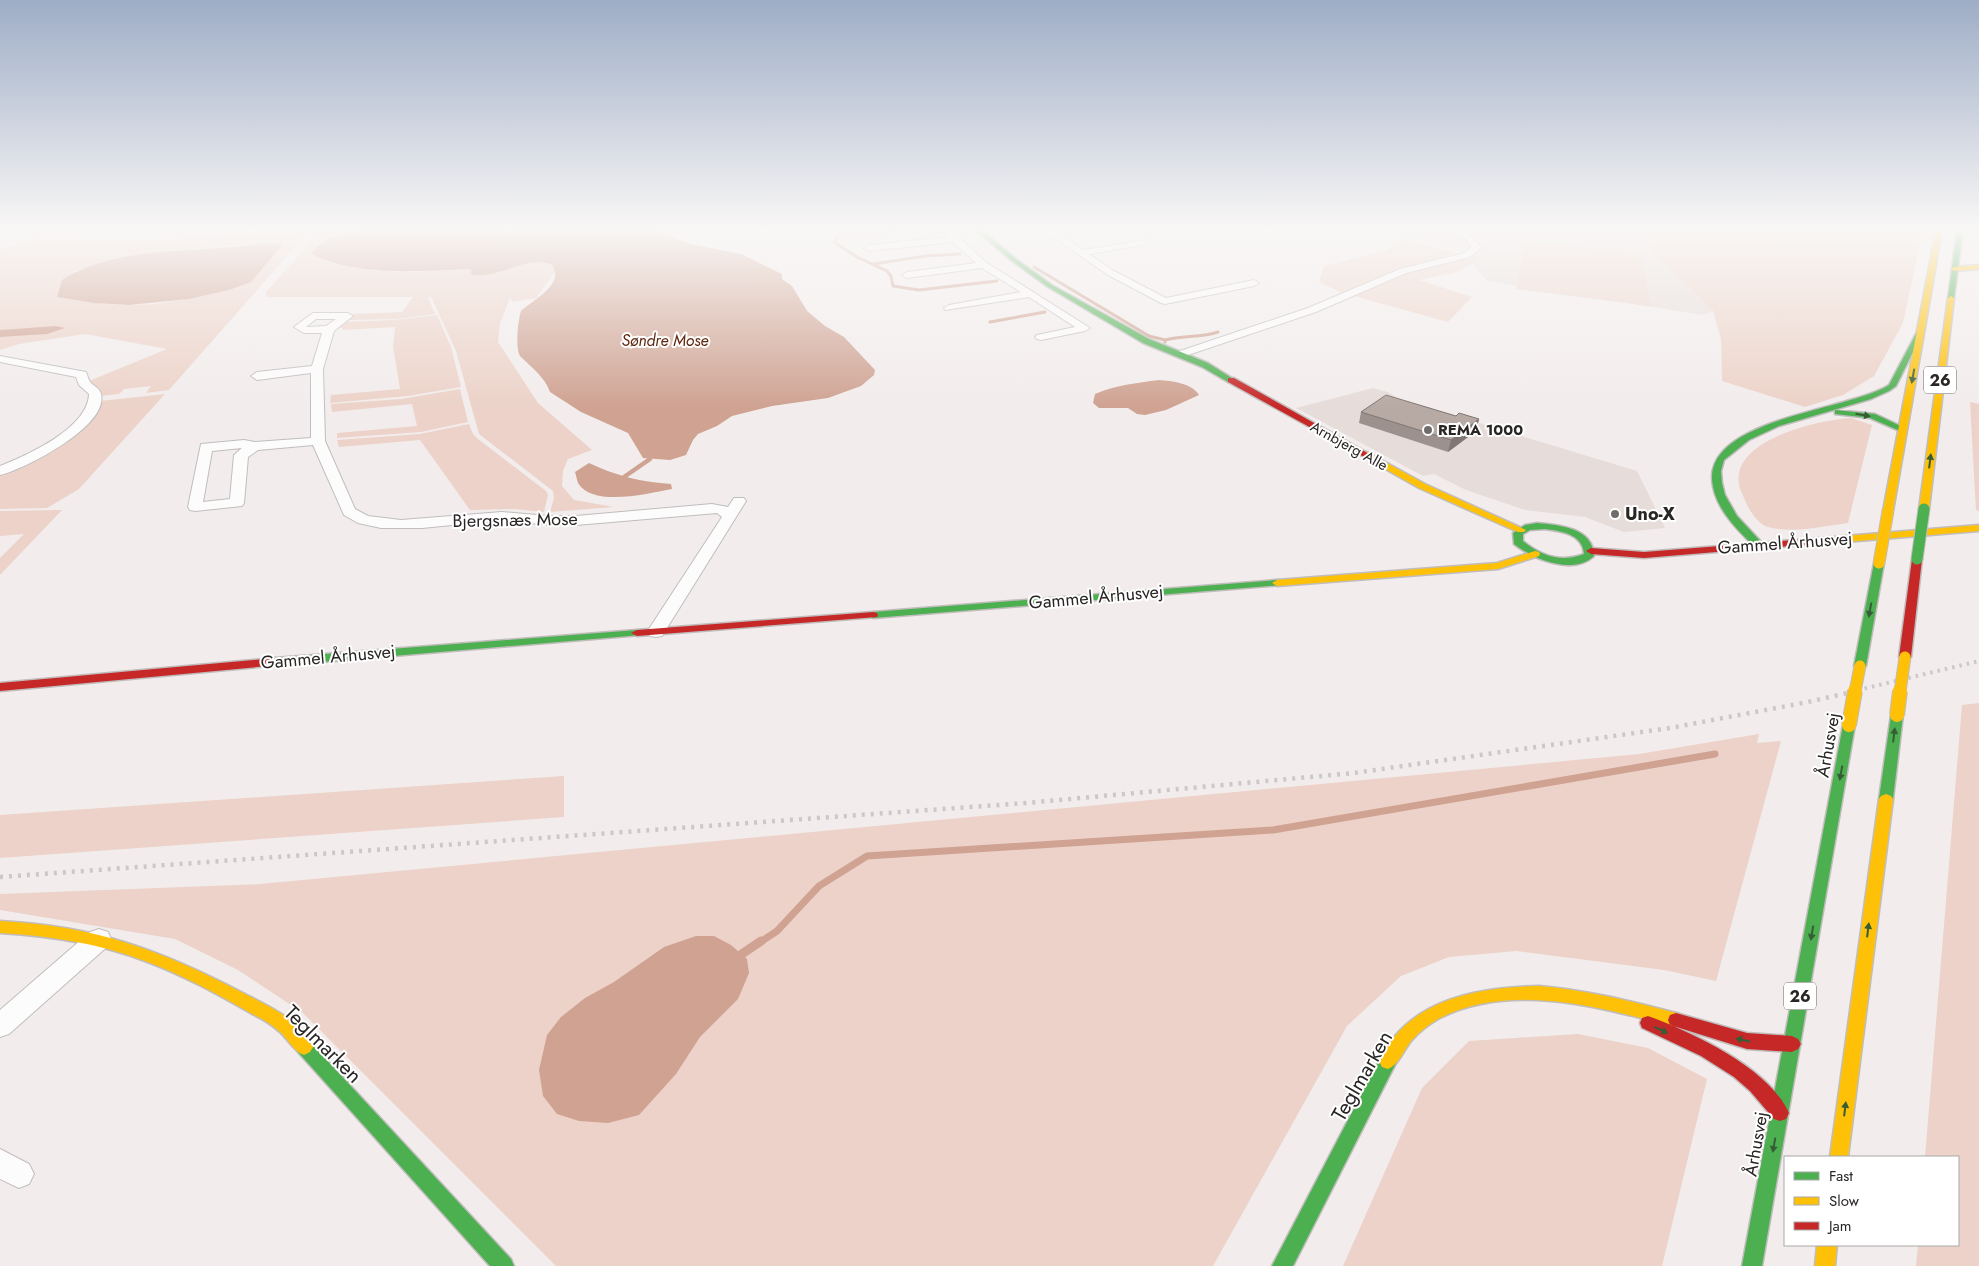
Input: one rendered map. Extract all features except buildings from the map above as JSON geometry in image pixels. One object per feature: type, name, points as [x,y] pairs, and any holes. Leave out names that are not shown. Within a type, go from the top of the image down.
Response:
[{"type":"main road","name":"Arnbjerg Alle","points":[[1055,289],[1146,341],[1205,365],[1422,486],[1522,530]]},
{"type":"main road","name":"Århusvej","points":[[1752,1266],[1929,289]]},
{"type":"main road","name":"26","points":[[1839,1156],[1951,289]]},
{"type":"main road","points":[[1759,545],[1748,536],[1726,506],[1718,488],[1719,460],[1731,447],[1750,434],[1776,424],[1876,396],[1892,386],[1922,328]]},
{"type":"main road","points":[[1820,412],[1861,414],[1886,420],[1903,429]]},
{"type":"main road","points":[[1537,526],[1563,529],[1585,540],[1591,551],[1589,556],[1576,561],[1555,560],[1534,554],[1518,542],[1518,533],[1537,526]]},
{"type":"main road","name":"Gammel Århusvej","points":[[1591,551],[1644,555],[1979,528]]},
{"type":"main road","name":"Gammel Århusvej","points":[[0,687],[313,658],[1489,566],[1534,554]]},
{"type":"main road","name":"Teglmarken","points":[[0,927],[35,928],[99,939],[150,955],[208,981],[283,1024],[504,1266]]},
{"type":"main road","name":"Teglmarken","points":[[1282,1266],[1382,1071],[1397,1046],[1416,1025],[1440,1011],[1465,1000],[1501,993],[1545,991],[1601,1001],[1689,1023],[1745,1041],[1792,1044]]},
{"type":"main road","name":"Teglmarken","points":[[1601,1001],[1687,1042],[1740,1071],[1762,1091],[1780,1113]]},
{"type":"main road","points":[[1825,1266],[1828,1246]]},
{"type":"street","points":[[1022,289],[1085,328],[1041,337]]},
{"type":"street","points":[[1141,289],[1166,302],[1226,289]]},
{"type":"street","points":[[1181,354],[1312,310],[1361,289]]},
{"type":"street","points":[[950,308],[1030,294]]},
{"type":"street","points":[[1066,317],[1094,312]]},
{"type":"street","name":"Bjergsnæs Mose","points":[[329,329],[317,369],[318,441],[349,512],[357,519],[374,523],[398,524],[502,516],[557,521],[712,508],[721,509],[730,515]]},
{"type":"street","points":[[0,359],[82,375],[83,382],[95,393],[94,407],[82,422],[67,435],[0,471]]},
{"type":"street","points":[[257,376],[317,369]]},
{"type":"street","points":[[255,446],[241,455],[237,503],[195,507],[206,447],[244,444],[255,446],[318,441]]},
{"type":"street","points":[[656,632],[739,501]]},
{"type":"street","points":[[0,1026],[99,939]]},
{"type":"shaded area","points":[[0,289],[62,289],[57,297],[103,304],[143,305],[180,300],[229,289],[258,289],[169,390],[146,393],[151,386],[124,389],[119,394],[100,396],[89,381],[167,349],[85,334],[19,344],[0,350]]},
{"type":"shaded area","points":[[269,289],[543,289],[536,298],[513,302],[510,298],[500,323],[498,342],[538,403],[592,450],[568,459],[563,471],[562,486],[574,500],[614,507],[550,512],[554,498],[553,491],[479,434],[456,351],[431,297],[428,297],[435,314],[398,319],[346,320],[354,314],[402,312],[413,297],[266,297],[266,292]]},
{"type":"shaded area","points":[[1334,289],[1352,289],[1342,293]]},
{"type":"shaded area","points":[[1370,289],[1447,289],[1472,297],[1448,322],[1354,296]]},
{"type":"shaded area","points":[[1517,289],[1647,289],[1650,306]]},
{"type":"shaded area","points":[[1538,289],[1690,289],[1713,311],[1703,315]]},
{"type":"shaded area","points":[[1690,289],[1910,289],[1903,323],[1874,376],[1843,395],[1805,407],[1722,381],[1721,339],[1713,311]]},
{"type":"shaded area","points":[[437,315],[451,347],[461,387],[408,396],[330,403],[331,395],[400,389],[393,346],[395,327],[342,330],[343,328],[338,327],[344,322],[395,320]]},
{"type":"shaded area","points":[[1373,388],[1388,392],[1397,398],[1637,471],[1665,528],[1624,532],[1585,517],[1525,510],[1466,490],[1434,474],[1423,476],[1296,408]]},
{"type":"shaded area","points":[[460,389],[468,422],[421,432],[337,438],[337,433],[417,426],[412,404],[332,412],[331,404],[401,399]]},
{"type":"shaded area","points":[[165,394],[79,489],[47,508],[0,509],[0,474],[46,451],[100,401]]},
{"type":"shaded area","points":[[1970,402],[1979,404],[1979,511],[1976,510]]},
{"type":"shaded area","points":[[1851,418],[1872,425],[1848,523],[1788,530],[1768,527],[1760,523],[1753,515],[1739,486],[1740,468],[1749,455],[1763,444],[1780,435],[1819,423]]},
{"type":"shaded area","points":[[469,424],[473,434],[478,439],[546,491],[548,495],[544,512],[515,509],[470,510],[420,440],[339,447],[337,440],[420,434]]},
{"type":"shaded area","points":[[62,510],[0,575],[0,558],[24,534],[0,536],[0,511]]},
{"type":"shaded area","points":[[1979,703],[1979,1266],[1916,1266],[1918,1246],[1959,1246],[1959,1156],[1925,1156],[1962,705]]},
{"type":"shaded area","points":[[1759,734],[1757,743],[1781,741],[1716,981],[1664,970],[1516,951],[1449,957],[1401,976],[1347,1026],[1213,1266],[556,1266],[303,1013],[238,970],[175,939],[0,910],[0,894],[260,884],[1639,754]]},
{"type":"shaded area","points":[[564,776],[564,817],[0,858],[0,815]]},
{"type":"shaded area","points":[[1578,1034],[1648,1048],[1707,1079],[1662,1266],[1343,1266],[1422,1088],[1469,1041]]},
{"type":"water","points":[[59,289],[232,289],[189,299],[129,305],[94,303],[57,297]]},
{"type":"water","name":"Søndre Mose","points":[[547,289],[794,289],[807,311],[825,326],[844,337],[875,370],[874,375],[861,386],[828,398],[772,406],[732,416],[717,426],[698,434],[686,455],[670,460],[643,458],[628,433],[581,412],[550,392],[541,377],[520,356],[517,340],[521,311]]},
{"type":"water","points":[[56,326],[65,328],[47,334],[0,337],[0,330]]},
{"type":"water","points":[[1159,380],[1187,385],[1199,395],[1166,410],[1145,415],[1137,414],[1128,408],[1099,408],[1093,403],[1095,394],[1110,388]]},
{"type":"water","points":[[589,463],[629,478],[671,484],[672,489],[622,497],[596,495],[585,491],[578,483],[575,472]]},
{"type":"water","points":[[696,936],[714,936],[731,945],[747,959],[749,973],[738,999],[700,1037],[676,1074],[639,1115],[608,1123],[579,1121],[557,1114],[543,1096],[539,1070],[547,1035],[561,1017],[585,998],[614,982],[664,947]]},
{"type":"waterway","points":[[913,289],[927,289]]},
{"type":"waterway","points":[[1071,289],[1149,336],[1165,340]]},
{"type":"waterway","points":[[990,322],[1045,312]]},
{"type":"waterway","points":[[1165,340],[1218,332]]},
{"type":"waterway","points":[[624,477],[650,459]]},
{"type":"waterway","points":[[759,943],[777,931],[819,886],[867,856],[1273,830],[1715,754]]},
{"type":"waterway","points":[[736,958],[761,941]]},
{"type":"railway","points":[[1850,692],[1979,661]]},
{"type":"railway","points":[[0,877],[1026,803],[1354,773],[1670,728],[1856,691]]},
{"type":"traffic: fast","points":[[1055,289],[1146,341],[1205,365],[1231,380]]},
{"type":"traffic: fast","points":[[1951,298],[1952,289]]},
{"type":"traffic: fast","points":[[1759,545],[1733,518],[1720,495],[1717,483],[1720,459],[1733,447],[1761,430],[1792,418],[1868,398],[1886,390],[1892,386],[1922,328]]},
{"type":"traffic: fast","points":[[1838,412],[1872,416],[1903,429]]},
{"type":"traffic: fast","points":[[1917,559],[1924,509]]},
{"type":"traffic: fast","points":[[1537,526],[1563,529],[1579,536],[1589,548],[1589,556],[1580,560],[1561,562],[1543,558],[1534,553],[1518,542],[1518,533],[1528,527],[1537,526]]},
{"type":"traffic: fast","points":[[1860,666],[1879,563]]},
{"type":"traffic: fast","points":[[873,615],[1277,583]]},
{"type":"traffic: fast","points":[[275,662],[637,633]]},
{"type":"traffic: fast","points":[[1886,799],[1897,715]]},
{"type":"traffic: fast","points":[[1752,1266],[1849,725]]},
{"type":"traffic: fast","points":[[304,1047],[504,1266]]},
{"type":"traffic: fast","points":[[1282,1266],[1388,1061]]},
{"type":"traffic: slow","points":[[1888,511],[1928,289]]},
{"type":"traffic: slow","points":[[1924,509],[1951,298]]},
{"type":"traffic: slow","points":[[1367,455],[1422,486],[1521,530]]},
{"type":"traffic: slow","points":[[1879,563],[1888,511]]},
{"type":"traffic: slow","points":[[1845,539],[1979,528]]},
{"type":"traffic: slow","points":[[1277,583],[1498,566],[1535,554]]},
{"type":"traffic: slow","points":[[1897,715],[1905,657]]},
{"type":"traffic: slow","points":[[1849,725],[1860,666]]},
{"type":"traffic: slow","points":[[1839,1156],[1886,799]]},
{"type":"traffic: slow","points":[[0,927],[62,933],[92,939],[150,956],[206,981],[266,1013],[284,1025],[304,1047]]},
{"type":"traffic: slow","points":[[1388,1061],[1416,1025],[1435,1013],[1484,997],[1539,993],[1566,996],[1594,1000],[1676,1020]]},
{"type":"traffic: slow","points":[[1825,1266],[1827,1246]]},
{"type":"traffic: jam","points":[[1231,380],[1367,455]]},
{"type":"traffic: jam","points":[[1591,551],[1644,555],[1845,539]]},
{"type":"traffic: jam","points":[[1905,657],[1917,559]]},
{"type":"traffic: jam","points":[[637,633],[873,615]]},
{"type":"traffic: jam","points":[[0,687],[275,662]]},
{"type":"traffic: jam","points":[[1676,1020],[1747,1041],[1792,1044]]},
{"type":"traffic: jam","points":[[1648,1023],[1707,1051],[1746,1075],[1757,1085],[1780,1113]]},
{"type":"place","name":"REMA 1000","points":[[1428,430]]},
{"type":"place","name":"Uno-X","points":[[1615,514]]}]
